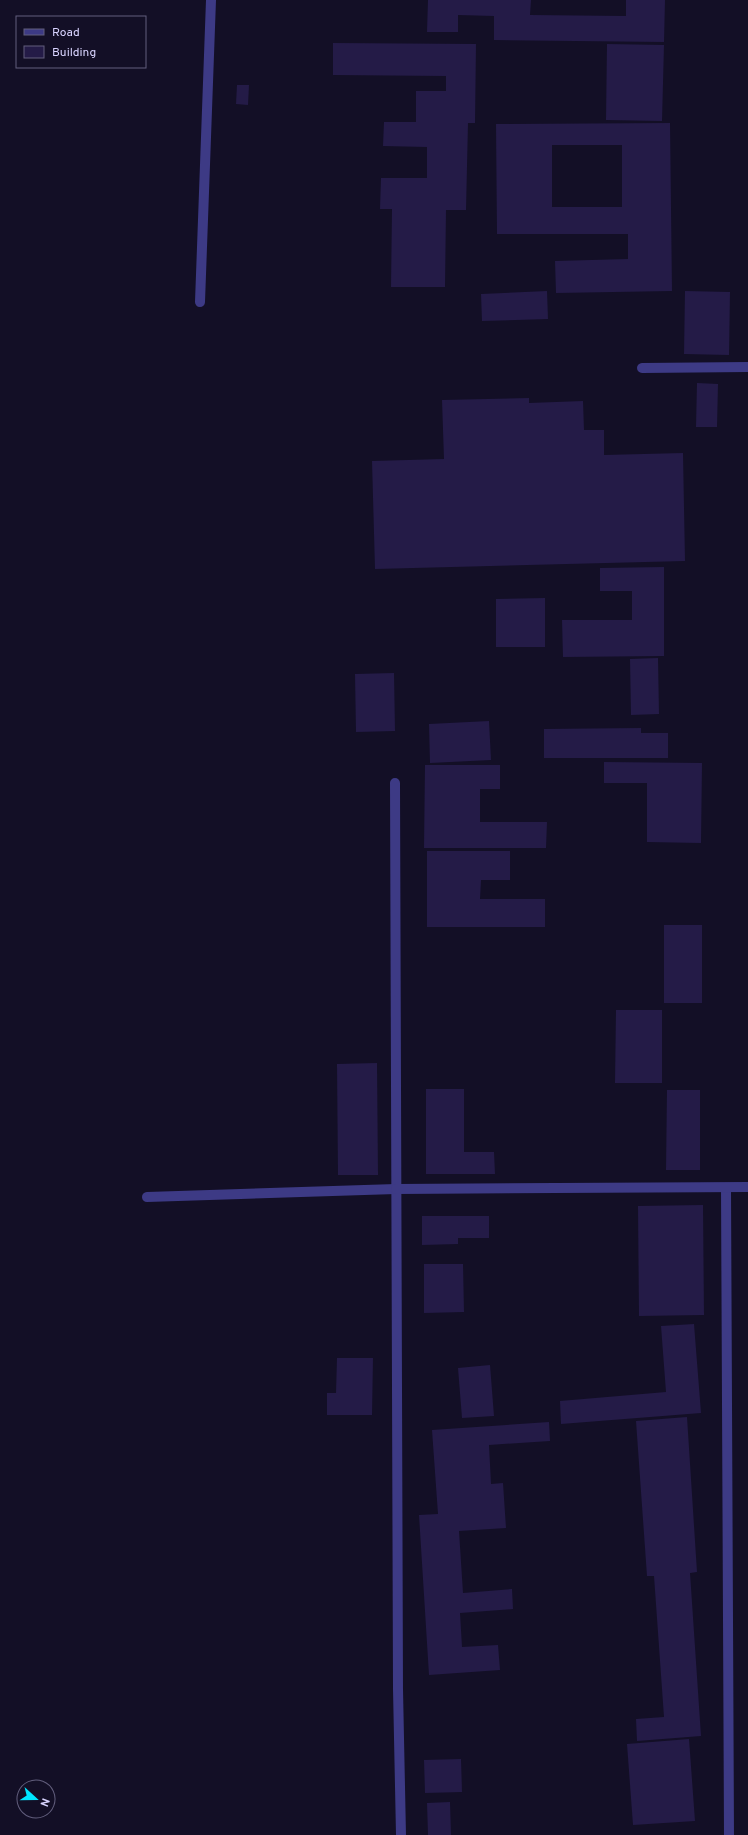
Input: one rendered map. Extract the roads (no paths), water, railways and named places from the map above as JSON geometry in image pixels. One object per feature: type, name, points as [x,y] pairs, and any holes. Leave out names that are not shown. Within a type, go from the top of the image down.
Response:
[{"type":"street","points":[[200,302],[211,0]]},
{"type":"street","points":[[642,368],[748,367]]},
{"type":"street","points":[[395,783],[398,1689],[401,1835]]},
{"type":"street","points":[[146,1198],[396,1189],[726,1188],[748,1186]]},
{"type":"street","points":[[726,1188],[729,1835]]}]
